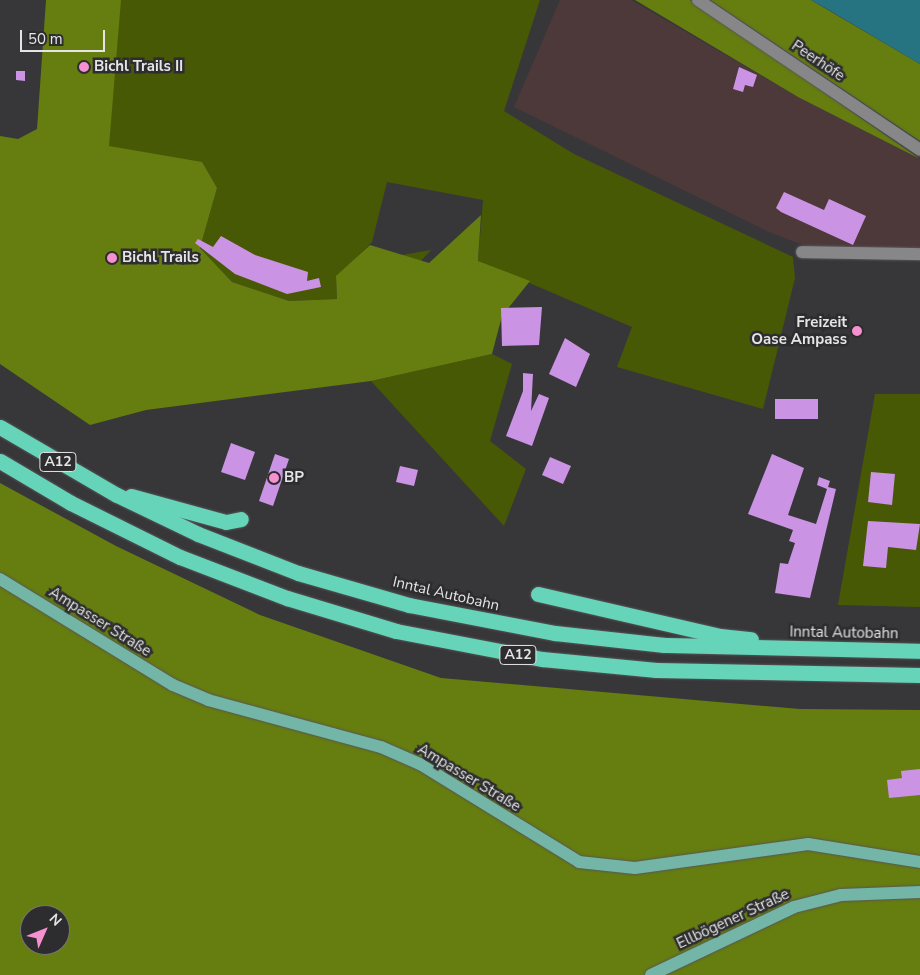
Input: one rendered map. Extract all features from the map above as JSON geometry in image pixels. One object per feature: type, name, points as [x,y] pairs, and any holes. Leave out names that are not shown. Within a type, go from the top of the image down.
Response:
[{"type":"highway","name":"Inntal Autobahn","points":[[0,427],[117,495],[248,555],[409,605],[555,633],[664,644],[780,649],[920,651]]},
{"type":"highway","name":"A12","points":[[0,461],[70,503],[180,558],[287,598],[396,631],[542,659],[656,670],[920,675]]},
{"type":"highway","points":[[117,495],[226,522],[241,519]]},
{"type":"highway","points":[[538,594],[720,636],[758,639],[780,649]]},
{"type":"main road","name":"Ampasser Straße","points":[[0,580],[173,685],[208,700],[381,747],[420,764],[579,862],[635,868],[792,844],[920,862]]},
{"type":"main road","name":"Ellbögener Straße","points":[[651,975],[794,907],[841,895],[920,892]]},
{"type":"street","name":"Peerhöfe","points":[[698,0],[920,150]]},
{"type":"street","points":[[802,252],[920,254]]},
{"type":"shaded area","points":[[560,0],[631,0],[798,97],[920,159],[920,247],[885,252],[814,249],[769,232],[514,107]]},
{"type":"green space","points":[[46,0],[121,0],[109,146],[202,162],[217,188],[200,248],[232,282],[289,301],[337,299],[336,276],[370,245],[429,263],[481,215],[478,261],[530,281],[502,316],[492,354],[371,381],[146,410],[90,425],[0,364],[0,136],[18,139],[37,129]]},
{"type":"green space","points":[[61,0],[540,0],[504,111],[574,154],[793,257],[795,278],[763,409],[617,367],[632,327],[478,261],[483,200],[387,182],[372,242],[350,264],[431,250],[398,286],[288,351],[0,218],[248,307],[339,302],[336,276],[337,299],[289,301],[232,282],[200,248],[217,188],[108,147]]},
{"type":"green space","points":[[635,0],[690,0],[920,159],[798,97]]},
{"type":"green space","points":[[710,0],[811,0],[920,64],[920,141]]},
{"type":"green space","points":[[492,354],[512,364],[490,441],[526,469],[504,526],[371,381]]},
{"type":"green space","points":[[875,394],[920,394],[920,607],[838,605]]},
{"type":"green space","points":[[0,483],[116,546],[260,615],[441,678],[800,709],[920,710],[920,975],[0,975]]},
{"type":"water","points":[[811,0],[920,0],[920,64],[827,9]]},
{"type":"building","points":[[739,67],[757,75],[753,87],[745,85],[743,92],[733,89]]},
{"type":"building","points":[[16,71],[25,71],[25,81],[16,80]]},
{"type":"building","points":[[784,192],[824,210],[829,199],[866,216],[853,245],[781,212],[776,208]]},
{"type":"building","points":[[221,236],[255,255],[308,272],[307,281],[319,278],[321,287],[287,294],[235,274],[195,243],[198,239],[213,247]]},
{"type":"building","points":[[542,307],[539,345],[502,346],[501,308]]},
{"type":"building","points":[[565,338],[590,354],[576,387],[549,374]]},
{"type":"building","points":[[523,373],[533,374],[531,411],[539,394],[549,398],[532,446],[506,436],[523,391]]},
{"type":"building","points":[[775,399],[818,399],[818,419],[775,419]]},
{"type":"building","points":[[231,443],[255,452],[245,480],[221,472]]},
{"type":"building","points":[[275,454],[289,459],[273,506],[259,501]]},
{"type":"building","points":[[772,454],[804,468],[788,515],[816,524],[827,489],[817,485],[819,477],[830,481],[828,487],[836,489],[810,598],[775,593],[780,563],[788,564],[795,543],[789,541],[793,530],[748,514]]},
{"type":"building","points":[[550,457],[571,466],[563,484],[542,475]]},
{"type":"building","points":[[400,466],[418,470],[414,486],[396,482]]},
{"type":"building","points":[[871,472],[895,474],[892,505],[868,502]]},
{"type":"building","points":[[868,521],[920,524],[916,550],[888,547],[886,568],[863,566]]},
{"type":"building","points":[[920,769],[920,795],[889,798],[887,780],[902,778],[901,771]]},
{"type":"place","name":"Bichl Trails II","points":[[84,67]]},
{"type":"place","name":"Bichl Trails","points":[[112,258]]},
{"type":"place","name":"Freizeit Oase Ampass","points":[[857,331]]},
{"type":"place","name":"BP","points":[[274,478]]}]
